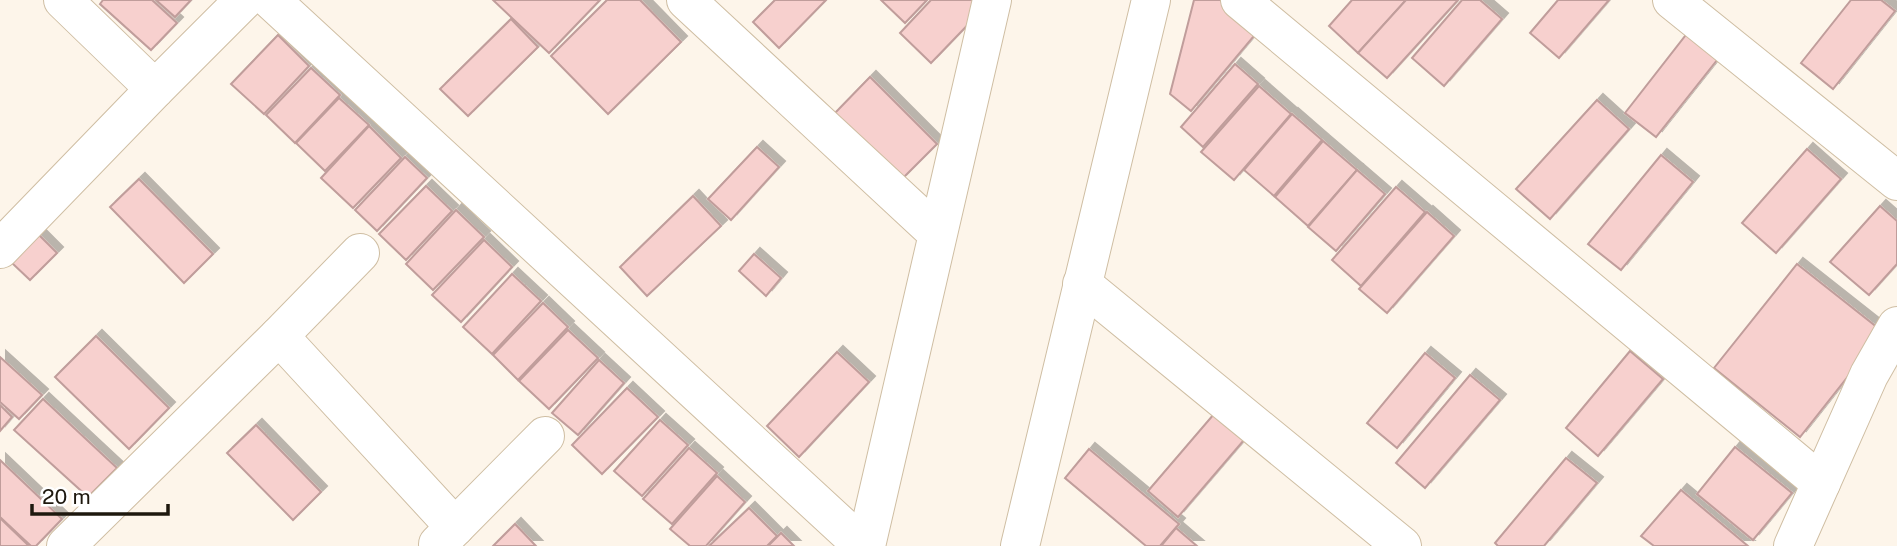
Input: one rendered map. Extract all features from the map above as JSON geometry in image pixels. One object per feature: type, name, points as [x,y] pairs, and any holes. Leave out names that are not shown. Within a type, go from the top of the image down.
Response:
[{"type":"street","points":[[63,0],[155,89]]},
{"type":"street","points":[[0,249],[244,0]]},
{"type":"street","points":[[271,0],[864,546],[992,0]]},
{"type":"street","points":[[686,0],[937,233]]},
{"type":"street","points":[[1020,546],[1151,0]]},
{"type":"street","points":[[1240,0],[1821,483]]},
{"type":"street","points":[[1672,0],[1897,181]]},
{"type":"street","points":[[66,546],[279,337],[359,253]]},
{"type":"street","points":[[1082,284],[1402,546]]},
{"type":"street","points":[[1793,546],[1869,375],[1897,326]]},
{"type":"street","points":[[279,337],[445,537],[545,436]]},
{"type":"building","points":[[103,0],[152,0],[177,23],[151,50],[100,4]]},
{"type":"building","points":[[156,0],[191,0],[175,17]]},
{"type":"building","points":[[493,0],[600,0],[549,53]]},
{"type":"building","points":[[607,0],[640,0],[681,42],[608,114],[551,56]]},
{"type":"building","points":[[775,0],[826,0],[779,48],[753,22]]},
{"type":"building","points":[[881,0],[927,0],[905,23]]},
{"type":"building","points":[[931,0],[976,0],[984,8],[931,63],[900,33]]},
{"type":"building","points":[[1194,0],[1221,0],[1259,30],[1191,111],[1170,94]]},
{"type":"building","points":[[1352,0],[1406,0],[1358,53],[1329,26]]},
{"type":"building","points":[[1406,0],[1458,0],[1387,78],[1358,53]]},
{"type":"building","points":[[1462,0],[1480,0],[1502,19],[1444,86],[1412,58]]},
{"type":"building","points":[[1558,0],[1609,0],[1559,58],[1530,33]]},
{"type":"building","points":[[1851,0],[1881,0],[1895,11],[1833,89],[1801,63]]},
{"type":"building","points":[[511,19],[538,47],[468,116],[440,89]]},
{"type":"building","points":[[1689,31],[1721,55],[1656,137],[1625,113]]},
{"type":"building","points":[[278,35],[309,66],[264,114],[231,84]]},
{"type":"building","points":[[1235,64],[1258,84],[1203,147],[1181,127]]},
{"type":"building","points":[[311,68],[340,95],[295,143],[266,115]]},
{"type":"building","points":[[870,77],[937,144],[901,180],[834,114]]},
{"type":"building","points":[[1259,86],[1291,114],[1234,180],[1201,152]]},
{"type":"building","points":[[339,98],[369,125],[325,171],[296,143]]},
{"type":"building","points":[[1597,100],[1629,129],[1550,219],[1516,189]]},
{"type":"building","points":[[1292,114],[1322,140],[1274,196],[1244,170]]},
{"type":"building","points":[[369,126],[401,158],[353,208],[321,178]]},
{"type":"building","points":[[1323,141],[1357,170],[1308,226],[1275,197]]},
{"type":"building","points":[[757,147],[779,167],[731,220],[708,199]]},
{"type":"building","points":[[1807,149],[1841,179],[1776,253],[1742,223]]},
{"type":"building","points":[[1661,155],[1693,182],[1621,270],[1588,244]]},
{"type":"building","points":[[405,157],[427,178],[377,231],[355,210]]},
{"type":"building","points":[[1357,170],[1385,194],[1336,251],[1308,227]]},
{"type":"building","points":[[139,179],[213,254],[184,283],[110,207]]},
{"type":"building","points":[[426,186],[452,211],[406,260],[379,234]]},
{"type":"building","points":[[1396,187],[1425,212],[1361,286],[1332,260]]},
{"type":"building","points":[[693,196],[721,226],[647,296],[620,267]]},
{"type":"building","points":[[1880,206],[1897,221],[1897,264],[1869,295],[1830,262]]},
{"type":"building","points":[[456,210],[484,237],[433,290],[406,264]]},
{"type":"building","points":[[1427,212],[1454,236],[1387,313],[1359,289]]},
{"type":"building","points":[[39,235],[57,253],[30,280],[12,263]]},
{"type":"building","points":[[484,240],[512,267],[461,322],[432,295]]},
{"type":"building","points":[[754,254],[781,278],[766,296],[739,271]]},
{"type":"building","points":[[1797,264],[1883,332],[1800,437],[1714,368]]},
{"type":"building","points":[[512,274],[541,301],[492,354],[463,327]]},
{"type":"building","points":[[543,303],[568,327],[518,380],[493,355]]},
{"type":"building","points":[[568,330],[598,358],[549,409],[519,381]]},
{"type":"building","points":[[96,336],[169,408],[129,449],[55,377]]},
{"type":"building","points":[[1630,351],[1663,379],[1598,456],[1566,428]]},
{"type":"building","points":[[837,352],[869,382],[799,457],[767,426]]},
{"type":"building","points":[[1425,353],[1455,378],[1397,448],[1367,423]]},
{"type":"building","points":[[0,357],[42,395],[19,419],[0,402]]},
{"type":"building","points":[[599,360],[624,383],[578,435],[552,413]]},
{"type":"building","points":[[1470,375],[1500,400],[1425,488],[1396,463]]},
{"type":"building","points":[[627,388],[658,417],[602,474],[572,445]]},
{"type":"building","points":[[43,399],[117,468],[88,497],[14,430]]},
{"type":"building","points":[[0,405],[12,417],[0,431]]},
{"type":"building","points":[[1214,414],[1244,440],[1178,517],[1148,491]]},
{"type":"building","points":[[660,420],[688,445],[642,496],[614,471]]},
{"type":"building","points":[[256,425],[321,492],[293,520],[227,453]]},
{"type":"building","points":[[1735,447],[1792,493],[1753,540],[1697,494]]},
{"type":"building","points":[[689,448],[717,473],[672,524],[643,499]]},
{"type":"building","points":[[1089,449],[1179,524],[1160,546],[1146,546],[1065,478]]},
{"type":"building","points":[[1566,458],[1597,483],[1544,546],[1498,546],[1495,543]]},
{"type":"building","points":[[0,460],[62,519],[36,546],[31,546],[0,517]]},
{"type":"building","points":[[717,476],[745,502],[706,546],[690,546],[670,529]]},
{"type":"building","points":[[1681,490],[1748,546],[1654,546],[1641,536]]},
{"type":"building","points":[[749,508],[777,536],[767,546],[709,546]]},
{"type":"building","points":[[0,518],[29,546],[0,546]]},
{"type":"building","points":[[515,524],[536,546],[493,546]]},
{"type":"building","points":[[1176,528],[1197,546],[1161,546]]},
{"type":"building","points":[[781,533],[794,546],[768,546]]}]
